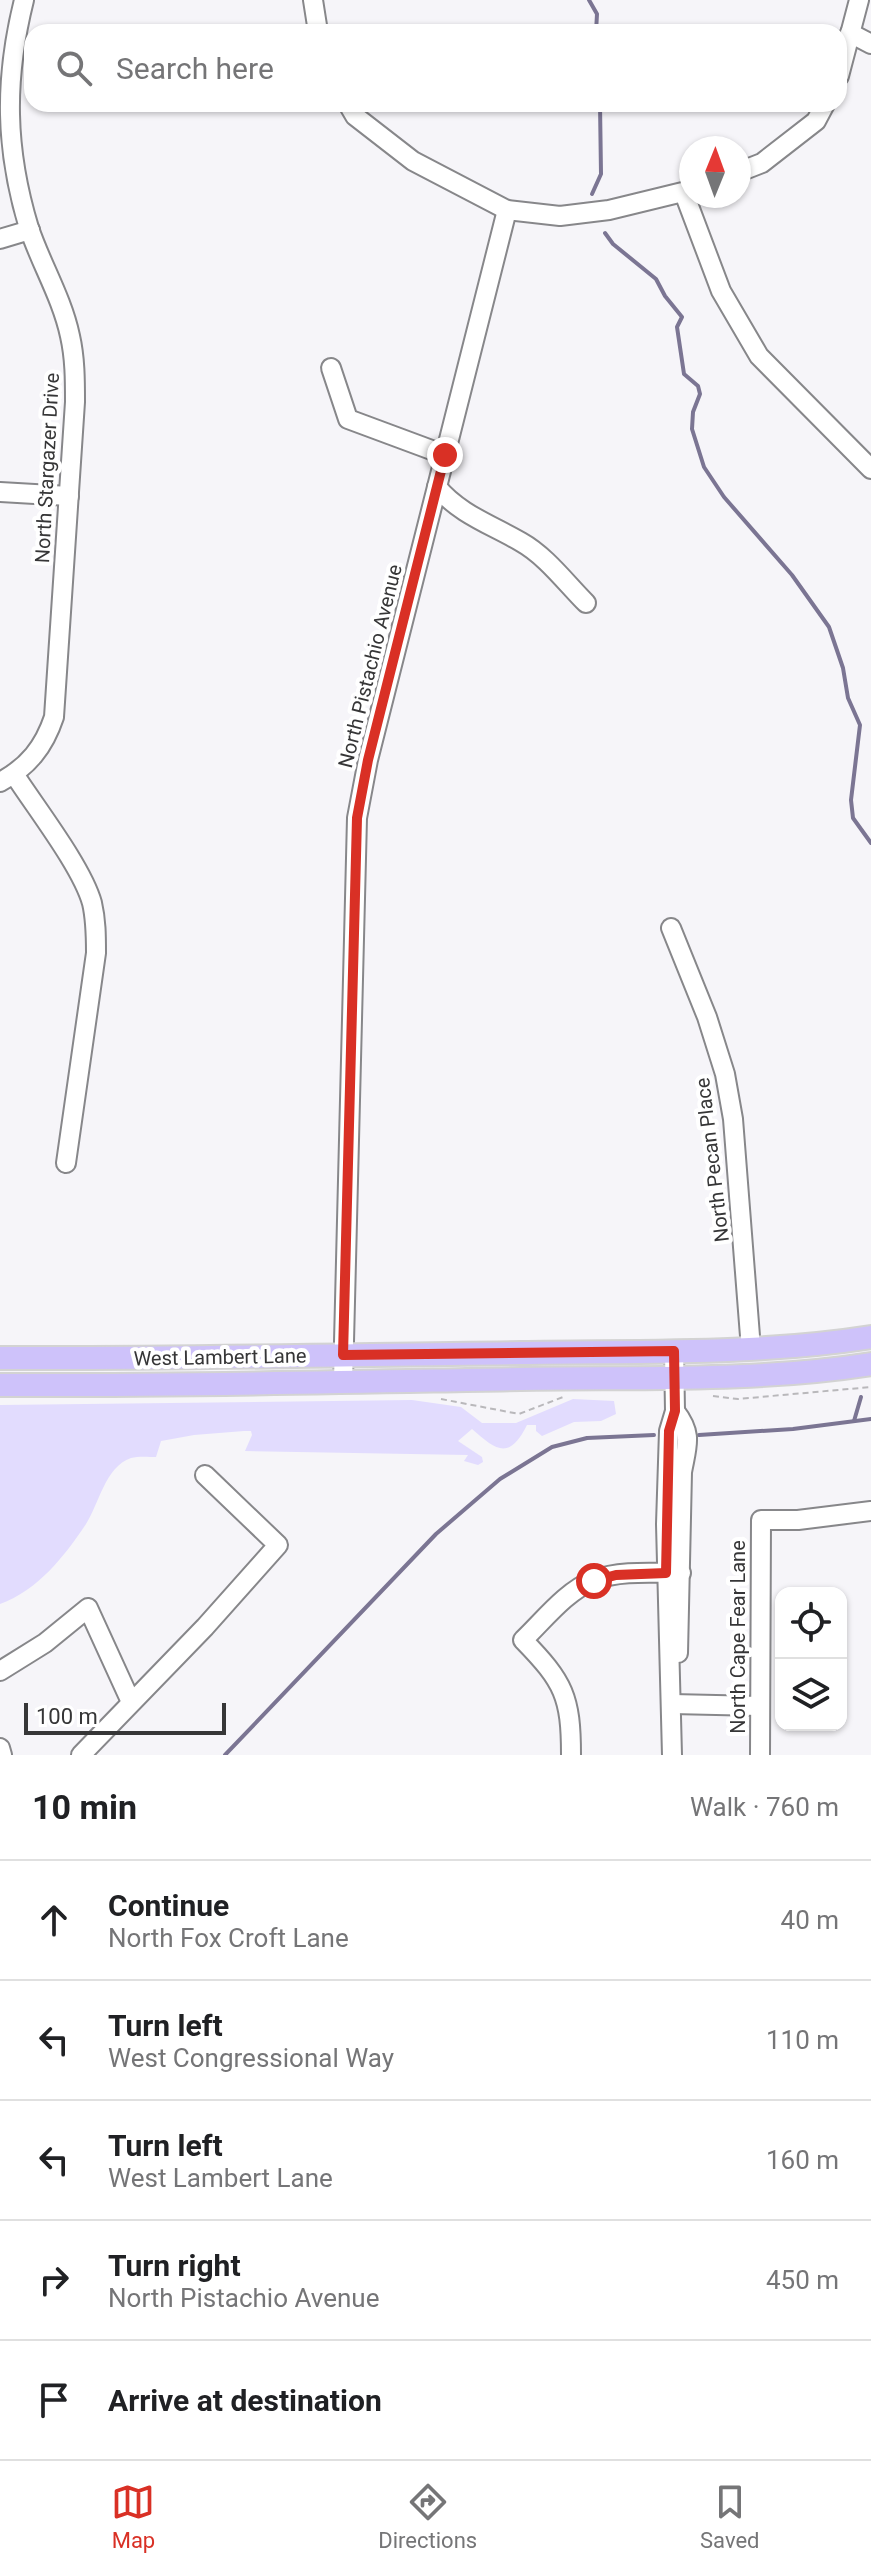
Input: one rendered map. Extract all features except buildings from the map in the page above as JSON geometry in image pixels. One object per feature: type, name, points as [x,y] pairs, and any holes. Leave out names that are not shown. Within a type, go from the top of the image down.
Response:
[{"type":"main road","name":"West Lambert Lane","points":[[0,1358],[674,1351],[751,1349],[871,1337]]},
{"type":"main road","name":"West Lambert Lane","points":[[0,1385],[674,1377],[801,1372],[871,1364]]},
{"type":"street","name":"North Stargazer Drive","points":[[7,778],[41,748],[54,717],[75,402],[75,365],[65,319],[30,230],[12,159],[9,125],[12,61],[24,0]]},
{"type":"street","points":[[313,0],[317,24]]},
{"type":"street","points":[[847,45],[859,0]]},
{"type":"street","points":[[850,33],[871,44]]},
{"type":"street","points":[[353,112],[413,161],[507,210],[560,216],[609,210],[679,193]]},
{"type":"street","points":[[751,167],[762,163],[816,121],[821,112]]},
{"type":"street","points":[[694,208],[721,291],[759,356],[871,469]]},
{"type":"street","name":"North Pistachio Avenue","points":[[343,1382],[357,818],[368,760],[507,210]]},
{"type":"street","points":[[0,239],[30,230]]},
{"type":"street","points":[[331,368],[348,419],[445,455]]},
{"type":"street","points":[[437,487],[450,502],[493,529],[524,543],[586,603]]},
{"type":"street","points":[[0,492],[69,496]]},
{"type":"street","points":[[7,778],[80,876],[91,901],[96,926],[96,953],[66,1163]]},
{"type":"street","name":"North Pecan Place","points":[[671,928],[707,1017],[725,1074],[733,1119],[751,1349]]},
{"type":"street","points":[[672,1755],[673,1573],[669,1431],[675,1411],[674,1351]]},
{"type":"street","points":[[81,1755],[205,1627],[278,1545],[205,1475]]},
{"type":"street","name":"North Cape Fear Lane","points":[[760,1755],[761,1520],[818,1518],[871,1511]]},
{"type":"street","points":[[571,1755],[571,1721],[564,1693],[548,1666],[523,1640],[572,1593],[594,1581],[616,1575],[673,1573]]},
{"type":"street","points":[[0,1671],[45,1643],[88,1608],[131,1702]]},
{"type":"street","points":[[672,1704],[760,1706]]},
{"type":"street","points":[[0,1748],[2,1755]]},
{"type":"path","points":[[704,1395],[738,1399],[871,1387]]},
{"type":"path","points":[[519,1414],[569,1395]]},
{"type":"shaded area","points":[[573,1399],[614,1401],[616,1414],[601,1421],[574,1422],[542,1436],[536,1431],[536,1425],[527,1425],[508,1448],[495,1446],[472,1429],[458,1441],[482,1457],[483,1462],[478,1465],[464,1461],[468,1455],[245,1451],[251,1431],[161,1441],[156,1457],[131,1458],[115,1469],[91,1516],[59,1560],[26,1590],[0,1604],[0,1405],[412,1400],[461,1407],[482,1423],[516,1423]]},
{"type":"waterway","points":[[589,0],[597,14],[596,24]]},
{"type":"waterway","points":[[592,194],[601,174],[600,112]]},
{"type":"waterway","points":[[605,233],[613,244],[656,279],[682,317],[677,327],[684,374],[698,386],[700,394],[693,412],[692,429],[704,467],[724,497],[792,575],[829,627],[843,668],[848,698],[860,725],[851,800],[853,818],[871,843]]},
{"type":"waterway","points":[[854,1421],[861,1397]]},
{"type":"waterway","points":[[699,1435],[793,1429],[871,1419]]},
{"type":"waterway","points":[[225,1755],[436,1534],[500,1479],[552,1447],[587,1438],[654,1435]]},
{"type":"route","points":[[445,455],[368,760],[357,818],[343,1355],[674,1351],[675,1411],[670,1419],[669,1431],[666,1573],[616,1575],[594,1581]]}]
